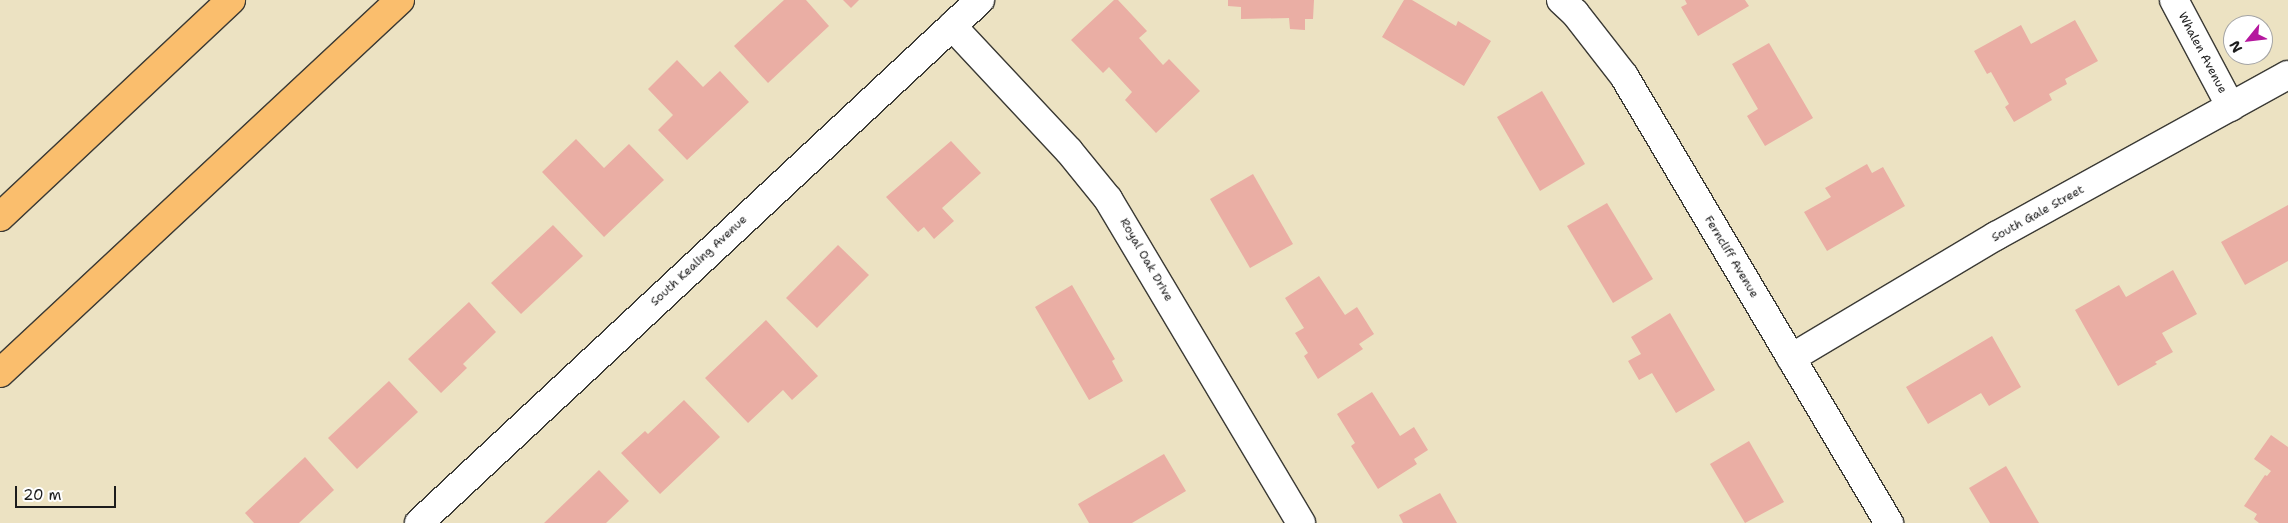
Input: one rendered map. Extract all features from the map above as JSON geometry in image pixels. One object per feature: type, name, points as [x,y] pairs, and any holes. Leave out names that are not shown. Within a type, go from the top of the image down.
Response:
[{"type":"highway","points":[[0,217],[231,0]]},
{"type":"highway","points":[[0,373],[400,0]]},
{"type":"street","name":"South Kealing Avenue","points":[[419,523],[980,0]]},
{"type":"street","name":"Ferncliff Avenue","points":[[1561,0],[1576,13],[1624,76],[1889,523]]},
{"type":"street","name":"Whalen Avenue","points":[[2174,0],[2231,107]]},
{"type":"street","name":"Royal Oak Drive","points":[[952,26],[1069,151],[1108,199],[1298,522]]},
{"type":"street","name":"South Gale Street","points":[[1791,358],[1996,236],[2288,75]]},
{"type":"building","points":[[784,0],[806,0],[829,26],[768,83],[734,46]]},
{"type":"building","points":[[843,0],[859,0],[851,8]]},
{"type":"building","points":[[1114,0],[1118,0],[1147,31],[1139,38],[1163,65],[1169,59],[1200,91],[1156,133],[1125,100],[1132,92],[1109,67],[1103,73],[1071,40]]},
{"type":"building","points":[[1228,0],[1314,0],[1313,19],[1305,19],[1305,30],[1290,29],[1289,18],[1241,19],[1241,7],[1228,6]]},
{"type":"building","points":[[1404,0],[1412,0],[1456,26],[1458,21],[1491,41],[1464,86],[1382,37]]},
{"type":"building","points":[[1685,0],[1745,0],[1749,6],[1698,36],[1681,7],[1687,4]]},
{"type":"building","points":[[2075,20],[2098,61],[2065,79],[2067,84],[2049,94],[2052,100],[2014,122],[2005,107],[2009,104],[1991,72],[1987,74],[1974,51],[2021,25],[2031,44]]},
{"type":"building","points":[[1769,43],[1813,118],[1765,146],[1747,116],[1758,109],[1732,64]]},
{"type":"building","points":[[677,60],[703,87],[720,71],[749,102],[687,160],[658,130],[673,115],[648,89]]},
{"type":"building","points":[[1542,91],[1585,164],[1540,191],[1497,117]]},
{"type":"building","points":[[576,139],[604,168],[629,144],[664,180],[604,237],[542,172]]},
{"type":"building","points":[[951,141],[981,173],[942,208],[954,221],[934,239],[924,227],[918,232],[886,197]]},
{"type":"building","points":[[1867,164],[1872,173],[1883,167],[1905,206],[1827,251],[1804,212],[1831,197],[1825,188]]},
{"type":"building","points":[[1253,174],[1293,244],[1250,268],[1210,199]]},
{"type":"building","points":[[1607,203],[1653,279],[1613,303],[1567,226]]},
{"type":"building","points":[[2288,205],[2288,261],[2245,285],[2221,242]]},
{"type":"building","points":[[553,225],[583,256],[521,314],[491,283]]},
{"type":"building","points":[[838,245],[869,275],[817,328],[786,298]]},
{"type":"building","points":[[2173,270],[2197,314],[2162,333],[2173,352],[2155,362],[2157,364],[2118,386],[2075,310],[2119,285],[2126,297]]},
{"type":"building","points":[[1319,276],[1345,315],[1357,307],[1374,334],[1359,344],[1363,349],[1318,379],[1304,356],[1308,353],[1295,333],[1304,328],[1285,298]]},
{"type":"building","points":[[1072,285],[1115,359],[1112,361],[1123,381],[1089,400],[1035,307]]},
{"type":"building","points":[[469,302],[496,332],[463,364],[467,368],[441,393],[408,359]]},
{"type":"building","points":[[1670,313],[1715,390],[1676,413],[1652,373],[1639,380],[1628,361],[1641,354],[1631,337]]},
{"type":"building","points":[[766,320],[818,376],[792,400],[783,390],[748,423],[705,378]]},
{"type":"building","points":[[1992,336],[2021,387],[1989,406],[1981,393],[1928,424],[1906,387]]},
{"type":"building","points":[[389,381],[418,412],[357,469],[328,438]]},
{"type":"building","points":[[1372,392],[1400,436],[1414,427],[1428,450],[1414,459],[1417,464],[1378,489],[1351,446],[1355,443],[1337,414]]},
{"type":"building","points":[[684,400],[720,437],[660,494],[621,453],[645,431],[648,434]]},
{"type":"building","points":[[2271,435],[2288,447],[2288,523],[2259,523],[2254,519],[2257,514],[2244,506],[2265,475],[2267,476],[2271,471],[2254,459]]},
{"type":"building","points":[[1749,441],[1784,502],[1745,523],[1710,464]]},
{"type":"building","points":[[1164,454],[1186,491],[1132,523],[1089,523],[1078,504]]},
{"type":"building","points":[[305,457],[334,490],[299,523],[254,523],[245,513]]},
{"type":"building","points":[[2006,466],[2039,523],[1990,523],[1969,488]]},
{"type":"building","points":[[599,470],[629,501],[606,523],[544,523]]},
{"type":"building","points":[[1440,493],[1457,523],[1403,523],[1399,515]]}]
